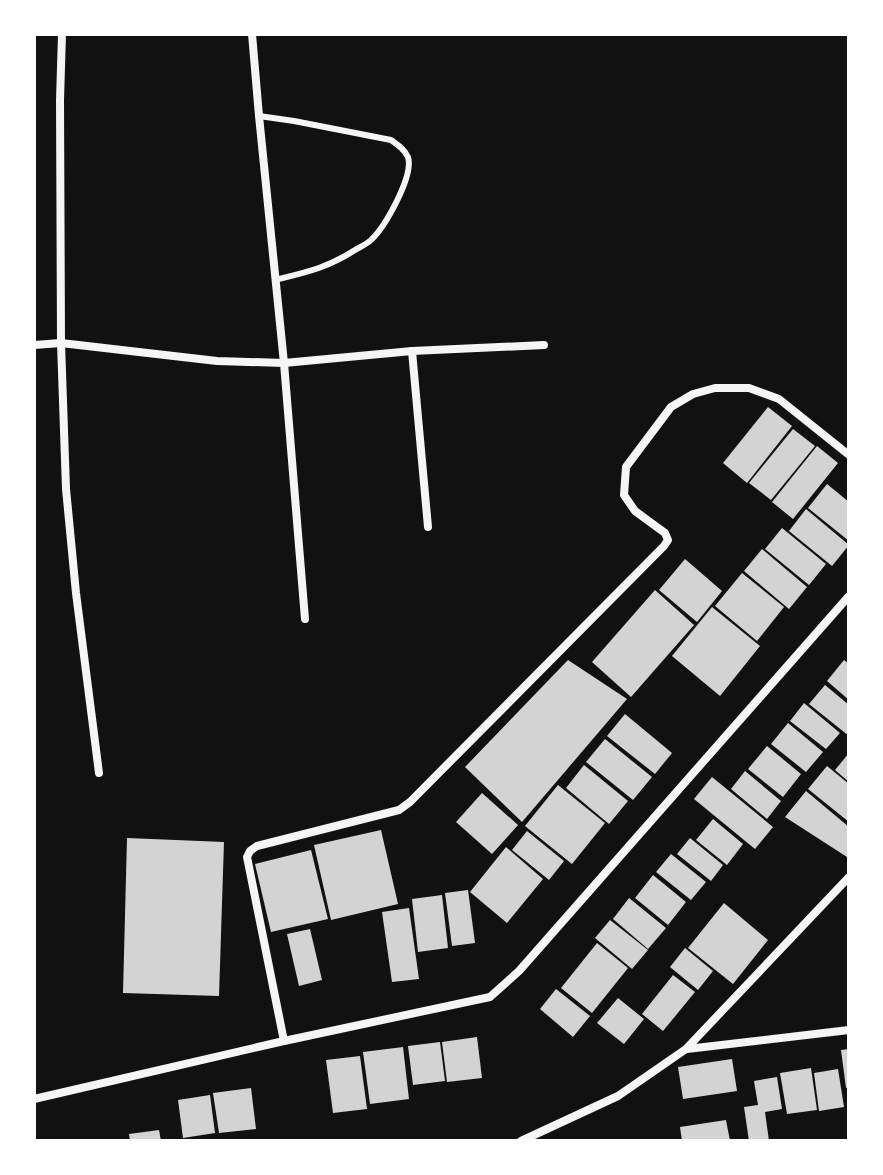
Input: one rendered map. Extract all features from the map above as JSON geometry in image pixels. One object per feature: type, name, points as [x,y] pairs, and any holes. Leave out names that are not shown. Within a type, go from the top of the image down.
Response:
[{"type":"street","points":[[62,34],[61,343],[66,489],[99,773]]},
{"type":"street","points":[[252,34],[305,619]]},
{"type":"street","points":[[34,345],[61,343],[217,361],[284,363],[412,351],[544,345]]},
{"type":"street","points":[[412,351],[428,527]]},
{"type":"street","points":[[284,1041],[247,857],[250,851],[257,846],[399,810],[410,802],[664,546],[668,540],[665,533],[635,511],[624,495],[626,467],[671,407],[693,394],[715,388],[749,388],[779,399],[849,455]]},
{"type":"street","points":[[34,1099],[490,997],[519,971],[849,596]]},
{"type":"street","points":[[521,1141],[618,1096],[686,1049],[849,877]]},
{"type":"street","points":[[686,1049],[849,1030]]},
{"type":"lane","points":[[259,116],[391,140],[401,146],[408,159],[409,173],[393,209],[371,240],[318,270],[275,280]]},
{"type":"building","points":[[768,407],[792,426],[747,483],[723,463]]},
{"type":"building","points":[[793,429],[815,446],[771,500],[749,483]]},
{"type":"building","points":[[817,446],[838,463],[793,519],[772,502]]},
{"type":"building","points":[[827,484],[849,502],[849,541],[808,508]]},
{"type":"building","points":[[806,509],[849,545],[832,566],[789,531]]},
{"type":"building","points":[[782,528],[826,564],[809,585],[765,549]]},
{"type":"building","points":[[762,549],[807,587],[789,609],[744,571]]},
{"type":"building","points":[[685,559],[722,591],[697,622],[659,590]]},
{"type":"building","points":[[742,573],[784,607],[757,641],[715,606]]},
{"type":"building","points":[[655,590],[694,625],[631,697],[592,662]]},
{"type":"building","points":[[712,607],[760,646],[720,696],[672,656]]},
{"type":"building","points":[[568,660],[627,699],[522,822],[465,767]]},
{"type":"building","points":[[844,660],[849,664],[849,700],[827,681]]},
{"type":"building","points":[[825,685],[849,705],[849,736],[809,704]]},
{"type":"building","points":[[804,703],[840,733],[826,749],[790,721]]},
{"type":"building","points":[[625,714],[672,753],[655,774],[607,736]]},
{"type":"building","points":[[788,723],[823,752],[806,772],[771,744]]},
{"type":"building","points":[[605,739],[652,777],[633,800],[586,762]]},
{"type":"building","points":[[767,746],[801,774],[783,797],[748,769]]},
{"type":"building","points":[[849,753],[849,782],[835,770]]},
{"type":"building","points":[[584,765],[628,801],[609,824],[566,788]]},
{"type":"building","points":[[827,766],[849,784],[849,822],[808,789]]},
{"type":"building","points":[[745,771],[781,801],[767,819],[731,789]]},
{"type":"building","points":[[712,777],[773,827],[755,849],[694,799]]},
{"type":"building","points":[[558,785],[605,823],[572,864],[525,826]]},
{"type":"building","points":[[806,791],[849,827],[847,857],[785,817]]},
{"type":"building","points":[[482,793],[518,825],[492,854],[456,822]]},
{"type":"building","points":[[713,819],[743,844],[727,865],[696,840]]},
{"type":"building","points":[[381,830],[398,904],[331,920],[314,845]]},
{"type":"building","points":[[527,831],[564,861],[549,880],[512,850]]},
{"type":"building","points":[[127,838],[224,842],[219,996],[123,993]]},
{"type":"building","points":[[690,838],[723,865],[711,881],[677,854]]},
{"type":"building","points":[[506,847],[543,879],[507,923],[470,892]]},
{"type":"building","points":[[311,850],[328,919],[271,932],[255,864]]},
{"type":"building","points":[[671,854],[706,882],[691,900],[656,872]]},
{"type":"building","points":[[653,875],[686,902],[668,925],[635,898]]},
{"type":"building","points":[[468,890],[475,943],[452,946],[445,893]]},
{"type":"building","points":[[442,895],[448,948],[418,952],[412,899]]},
{"type":"building","points":[[629,898],[666,928],[648,949],[613,919]]},
{"type":"building","points":[[724,903],[768,940],[733,984],[688,948]]},
{"type":"building","points":[[409,908],[419,979],[392,982],[382,912]]},
{"type":"building","points":[[610,920],[648,950],[632,969],[595,938]]},
{"type":"building","points":[[310,929],[322,980],[299,986],[287,934]]},
{"type":"building","points":[[597,943],[628,968],[592,1013],[561,988]]},
{"type":"building","points":[[685,948],[713,971],[698,990],[670,967]]},
{"type":"building","points":[[673,975],[695,992],[663,1031],[642,1014]]},
{"type":"building","points":[[556,989],[590,1016],[573,1037],[540,1009]]},
{"type":"building","points":[[618,998],[644,1019],[624,1044],[597,1023]]},
{"type":"building","points":[[477,1037],[482,1078],[447,1082],[442,1042]]},
{"type":"building","points":[[440,1042],[445,1081],[413,1085],[408,1046]]},
{"type":"building","points":[[403,1047],[409,1099],[370,1104],[363,1052]]},
{"type":"building","points":[[849,1049],[849,1087],[846,1088],[841,1050]]},
{"type":"building","points":[[360,1056],[367,1109],[333,1113],[326,1060]]},
{"type":"building","points":[[732,1059],[737,1091],[683,1099],[678,1067]]},
{"type":"building","points":[[811,1068],[817,1110],[787,1114],[780,1073]]},
{"type":"building","points":[[838,1069],[844,1107],[819,1111],[814,1073]]},
{"type":"building","points":[[777,1077],[782,1109],[765,1112],[769,1141],[749,1141],[744,1107],[758,1105],[754,1081]]},
{"type":"building","points":[[251,1088],[256,1129],[219,1133],[213,1093]]},
{"type":"building","points":[[210,1095],[215,1133],[183,1138],[178,1100]]},
{"type":"building","points":[[726,1120],[730,1141],[682,1141],[680,1127]]},
{"type":"building","points":[[159,1130],[161,1141],[130,1141],[129,1134]]}]
